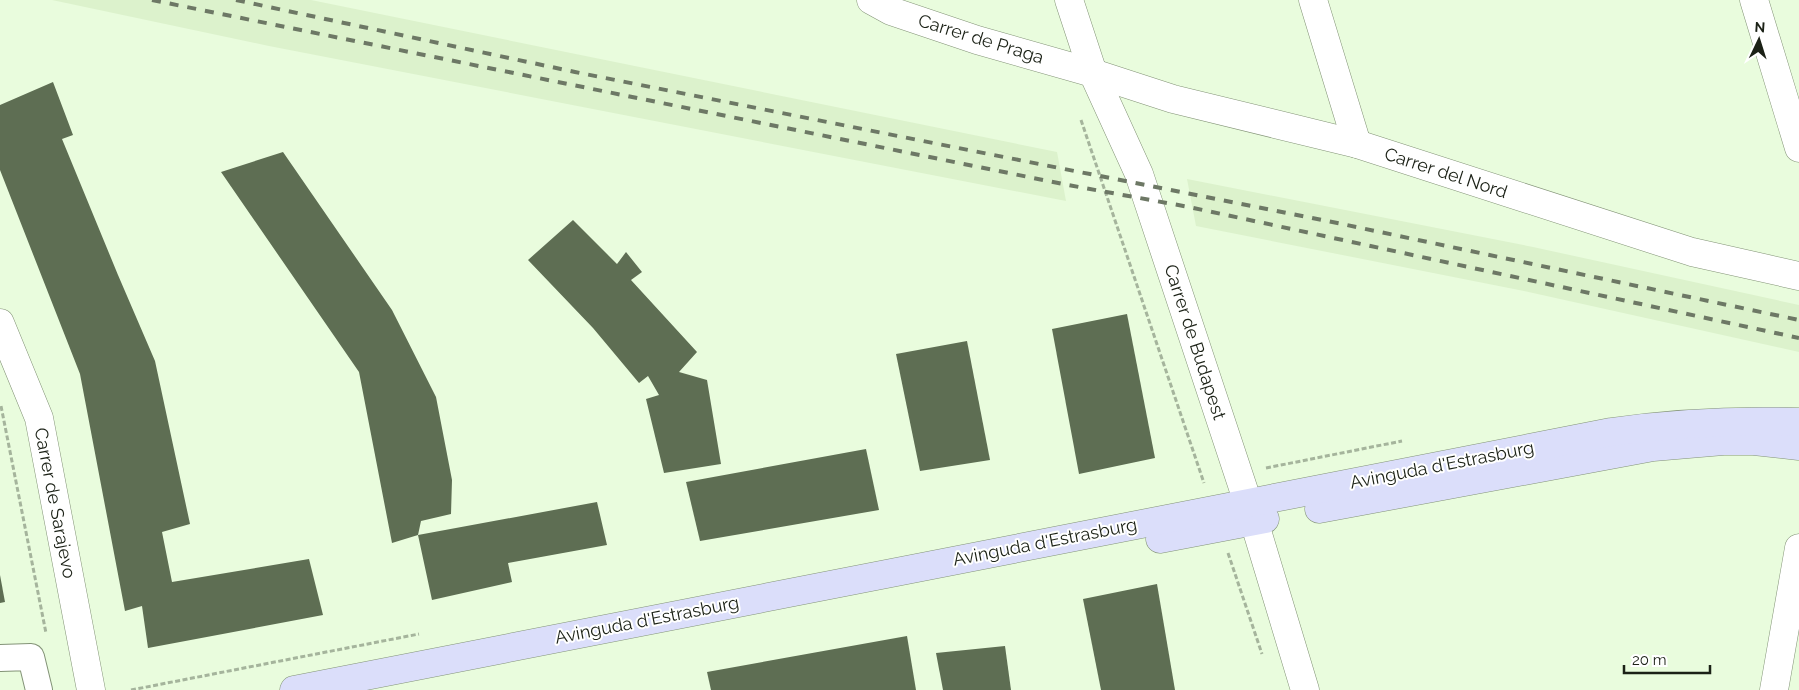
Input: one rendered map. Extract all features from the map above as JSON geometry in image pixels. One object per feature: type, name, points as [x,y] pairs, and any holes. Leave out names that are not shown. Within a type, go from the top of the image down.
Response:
[{"type":"main road","name":"Avinguda d'Estrasburg","points":[[376,690],[1250,512],[1628,430],[1716,422],[1799,422]]},
{"type":"main road","name":"Avinguda d'Estrasburg","points":[[1250,512],[1653,447],[1723,441],[1754,441],[1799,446]]},
{"type":"main road","name":"Avinguda d'Estrasburg","points":[[294,690],[1216,519]]},
{"type":"street","name":"Carrer de Praga","points":[[871,0],[891,11],[977,40],[1093,73]]},
{"type":"street","name":"Carrer de Budapest","points":[[1069,0],[1093,73],[1139,174],[1250,512],[1305,690]]},
{"type":"street","points":[[1313,0],[1358,144]]},
{"type":"street","points":[[1754,0],[1799,148]]},
{"type":"street","name":"Carrer del Nord","points":[[1093,73],[1173,99],[1358,144],[1692,252],[1799,276]]},
{"type":"street","name":"Carrer de Sarajevo","points":[[0,323],[39,418],[91,690]]},
{"type":"street","points":[[1774,690],[1799,548]]},
{"type":"street","points":[[0,658],[31,657],[39,690]]},
{"type":"path","points":[[1080,119],[1265,663]]},
{"type":"path","points":[[0,400],[48,642]]},
{"type":"shaded area","points":[[52,0],[311,0],[1057,152],[1066,201],[269,46]]},
{"type":"shaded area","points":[[1187,179],[1533,247],[1799,305],[1799,352],[1524,291],[1196,226]]},
{"type":"building","points":[[53,82],[73,135],[62,139],[155,361],[190,524],[162,532],[172,582],[309,559],[323,615],[148,648],[142,606],[125,611],[80,374],[0,170],[0,105]]},
{"type":"building","points":[[283,152],[392,310],[436,397],[452,480],[451,514],[421,521],[418,535],[392,543],[359,372],[221,172]]},
{"type":"building","points":[[573,220],[617,264],[626,252],[642,272],[631,280],[697,352],[679,372],[707,380],[721,464],[664,473],[646,399],[659,395],[648,376],[639,383],[593,328],[528,260]]},
{"type":"building","points":[[1127,314],[1155,458],[1079,474],[1052,329]]},
{"type":"building","points":[[967,341],[990,460],[920,471],[896,354]]},
{"type":"building","points":[[866,449],[879,510],[700,541],[686,482]]},
{"type":"building","points":[[597,502],[607,545],[508,563],[512,582],[432,600],[418,535]]},
{"type":"building","points":[[0,575],[5,602],[0,603]]},
{"type":"building","points":[[1157,584],[1175,690],[1101,690],[1083,599]]},
{"type":"building","points":[[907,636],[916,690],[711,690],[707,672]]},
{"type":"building","points":[[1005,646],[1011,690],[943,690],[936,653]]},
{"type":"railway","points":[[152,0],[1068,185],[1189,207],[1799,338]]},
{"type":"railway","points":[[236,0],[575,72],[1342,224],[1799,320]]}]
